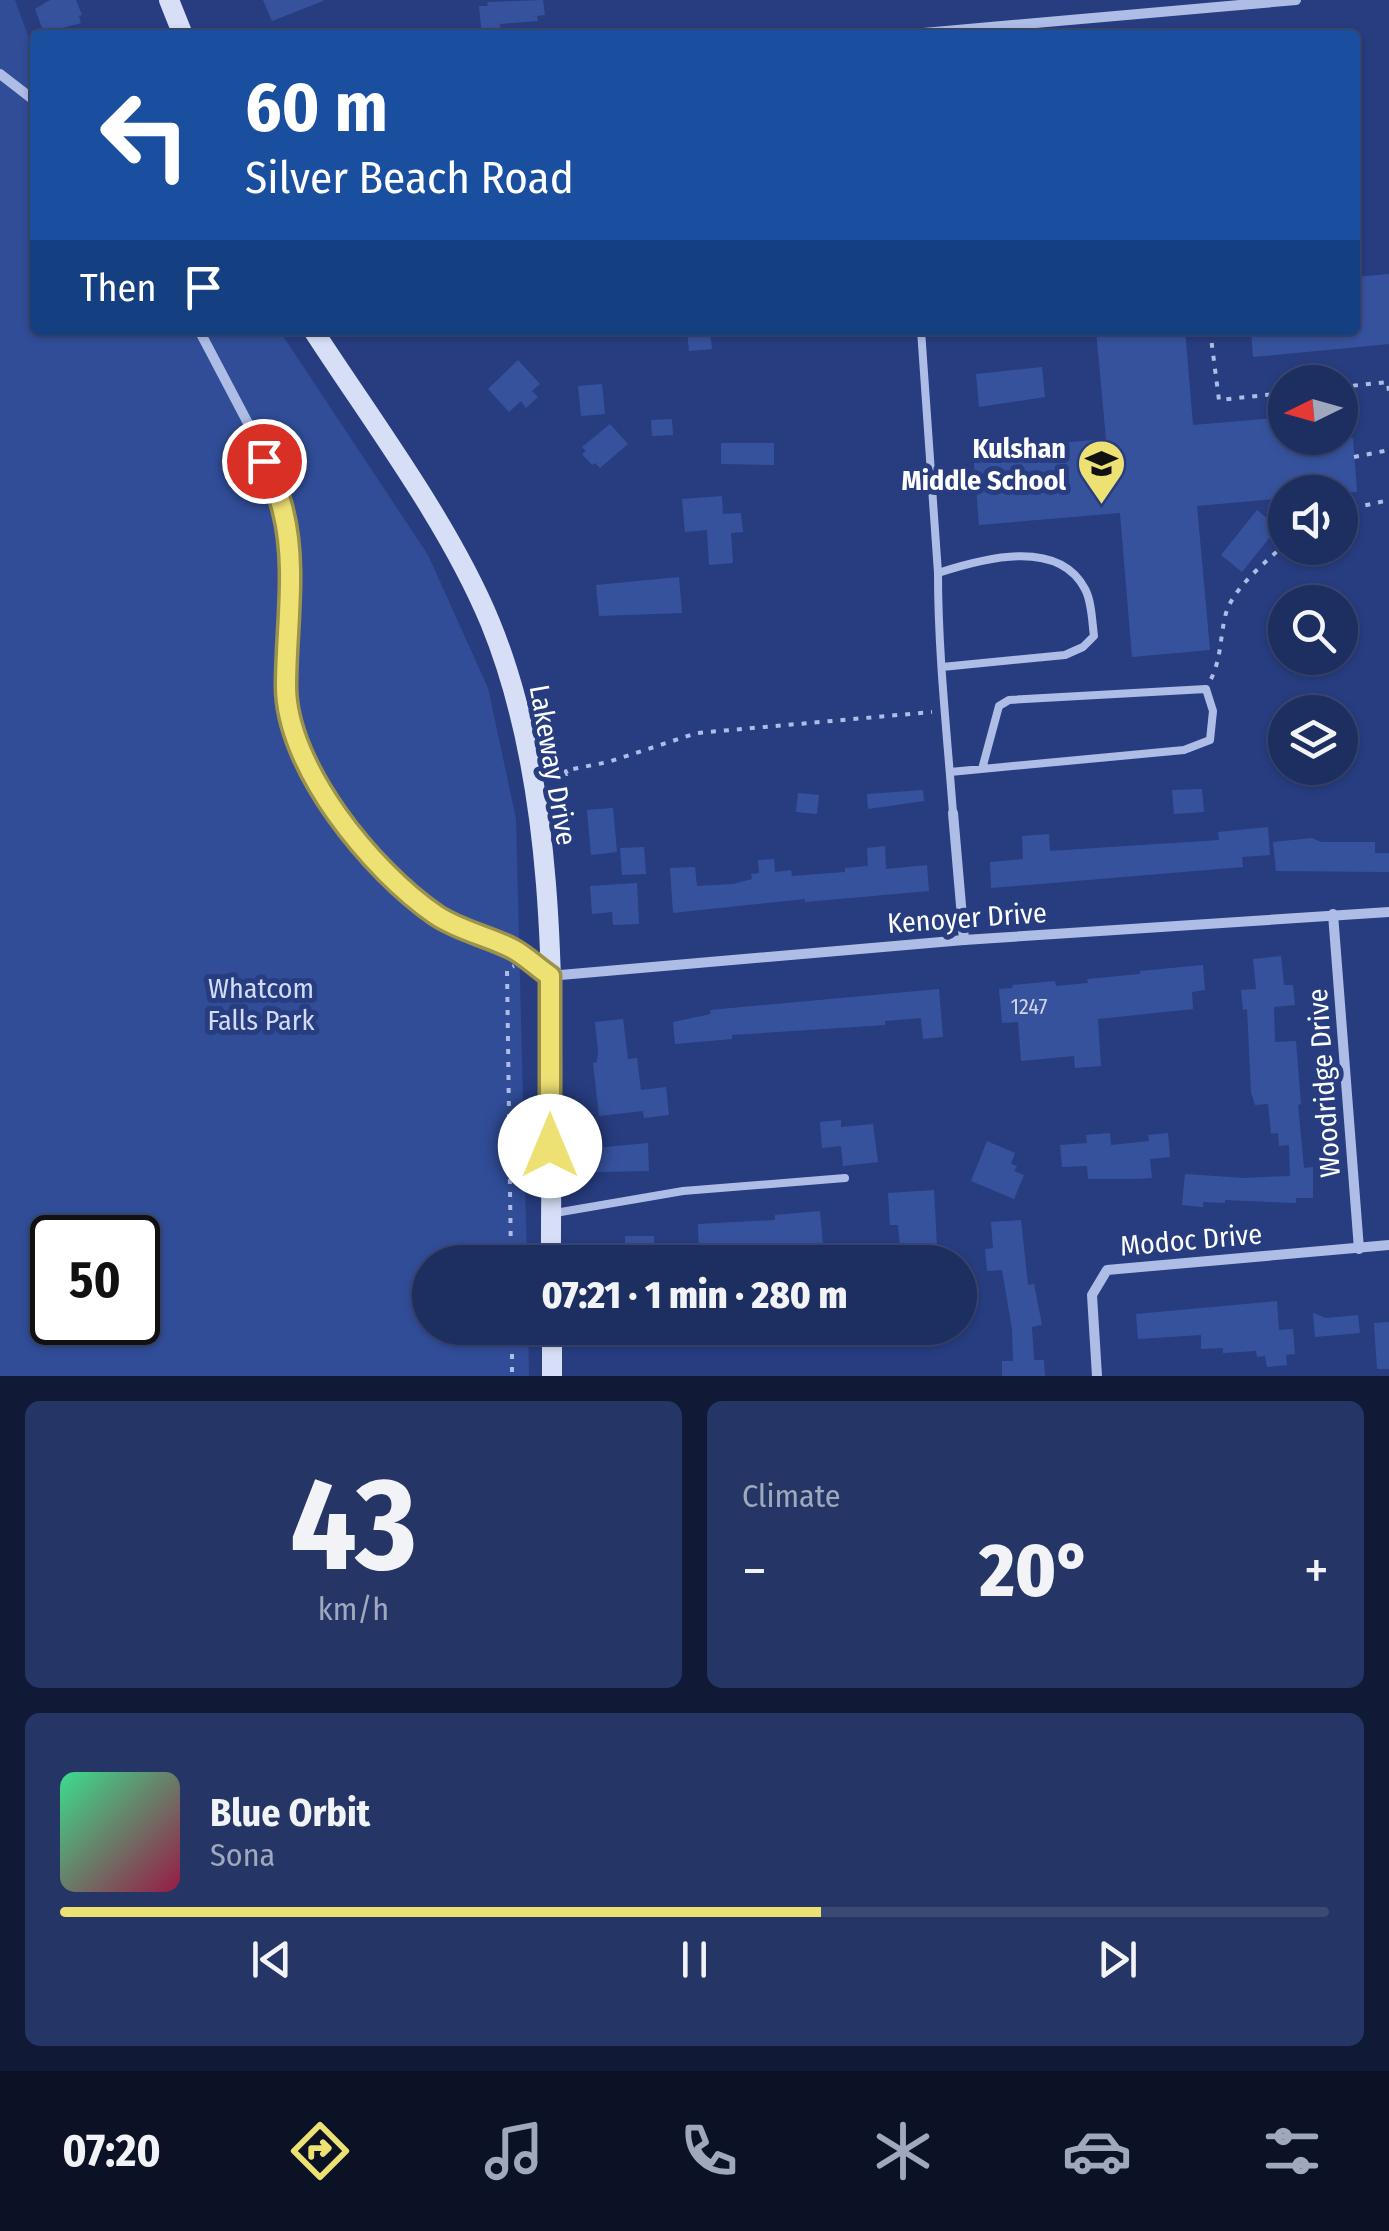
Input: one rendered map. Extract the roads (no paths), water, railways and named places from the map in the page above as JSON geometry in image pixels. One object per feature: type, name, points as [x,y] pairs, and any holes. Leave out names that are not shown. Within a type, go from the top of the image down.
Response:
[{"type":"main road","points":[[169,0],[181,30]]},
{"type":"main road","name":"Lakeway Drive","points":[[315,335],[446,536],[489,619],[507,667],[540,816],[550,976],[551,1245]]},
{"type":"main road","points":[[552,1345],[552,1376]]},
{"type":"street","points":[[958,30],[1296,0]]},
{"type":"street","points":[[0,74],[30,97]]},
{"type":"street","points":[[202,335],[250,427],[284,514],[288,571],[286,697],[292,729],[309,769],[358,839],[406,892],[439,917],[514,950],[550,976]]},
{"type":"street","points":[[953,813],[964,940]]},
{"type":"street","name":"Kenoyer Drive","points":[[550,976],[964,940],[1389,912]]},
{"type":"street","name":"Woodridge Drive","points":[[1333,914],[1359,1248]]},
{"type":"street","name":"Modoc Drive","points":[[1097,1376],[1092,1295],[1107,1270],[1389,1246]]},
{"type":"lane","points":[[921,335],[953,813]]},
{"type":"lane","points":[[938,573],[990,560],[1034,556],[1054,561],[1085,590],[1094,636],[1065,655],[942,667]]},
{"type":"lane","points":[[950,772],[982,769],[1184,750],[1210,740],[1213,711],[1206,689],[1009,700],[1000,706],[982,769]]},
{"type":"lane","points":[[551,1213],[683,1191],[844,1178]]},
{"type":"place","name":"Kulshan Middle School","points":[[1101,506]]},
{"type":"park label","name":"Whatcom Falls Park","points":[[261,1004]]}]
